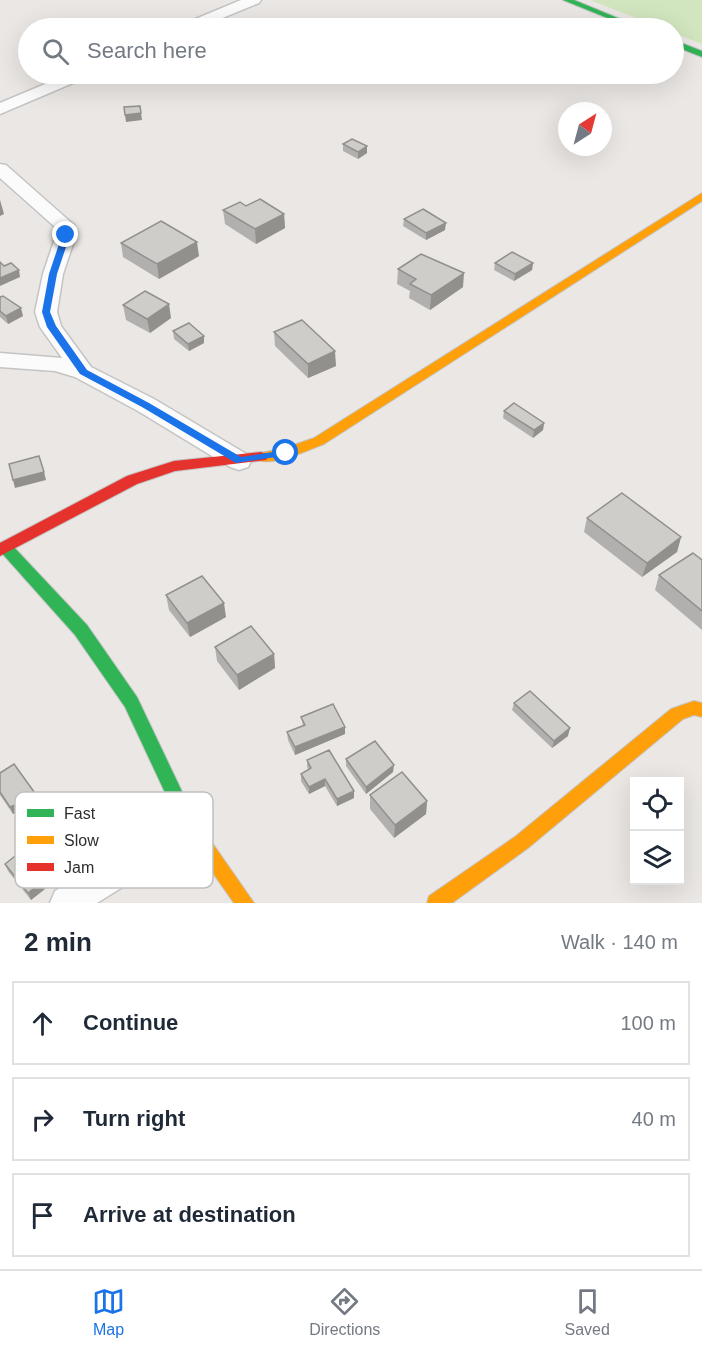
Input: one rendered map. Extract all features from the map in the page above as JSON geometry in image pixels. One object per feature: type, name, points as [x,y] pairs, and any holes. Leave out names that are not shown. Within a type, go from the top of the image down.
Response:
[{"type":"street","points":[[210,18],[254,0]]},
{"type":"street","points":[[567,0],[613,18]]},
{"type":"street","points":[[684,47],[702,54]]},
{"type":"street","points":[[0,109],[58,84]]},
{"type":"street","points":[[0,169],[64,225],[66,235],[53,274],[46,312],[51,327],[83,372]]},
{"type":"street","points":[[173,792],[131,702],[81,630],[2,548],[132,480],[174,466],[239,461],[286,453],[319,441],[702,196]]},
{"type":"street","points":[[0,360],[56,364],[83,372],[146,405],[239,461]]},
{"type":"street","points":[[436,903],[522,842],[677,714],[694,708],[702,710]]},
{"type":"street","points":[[213,859],[245,903]]},
{"type":"street","points":[[67,903],[91,888]]},
{"type":"green space","points":[[590,0],[702,0],[702,44],[684,37],[684,18],[636,18]]},
{"type":"building","points":[[140,106],[141,113],[125,115],[124,107]]},
{"type":"building","points":[[352,139],[367,146],[358,152],[343,144]]},
{"type":"building","points":[[260,199],[284,214],[255,229],[223,210],[240,202],[246,206]]},
{"type":"building","points":[[423,209],[446,223],[426,233],[404,219]]},
{"type":"building","points":[[161,221],[197,242],[157,264],[121,243]]},
{"type":"building","points":[[512,252],[533,263],[515,274],[495,263]]},
{"type":"building","points":[[421,254],[464,273],[431,295],[410,284],[416,279],[398,269]]},
{"type":"building","points":[[0,262],[4,266],[11,263],[19,270],[0,278]]},
{"type":"building","points":[[145,291],[169,304],[147,319],[123,305]]},
{"type":"building","points":[[3,296],[21,308],[6,316],[0,311],[0,297]]},
{"type":"building","points":[[302,320],[335,351],[308,364],[274,332]]},
{"type":"building","points":[[189,323],[204,336],[188,344],[173,331]]},
{"type":"building","points":[[514,403],[544,423],[534,430],[504,411]]},
{"type":"building","points":[[39,456],[44,472],[13,480],[9,464]]},
{"type":"building","points":[[622,493],[681,537],[647,563],[587,518]]},
{"type":"building","points":[[693,553],[702,560],[702,611],[659,575]]},
{"type":"building","points":[[202,576],[224,603],[187,623],[166,595]]},
{"type":"building","points":[[251,626],[274,654],[237,675],[215,647]]},
{"type":"building","points":[[530,691],[570,728],[554,741],[514,703]]},
{"type":"building","points":[[333,704],[345,727],[295,747],[287,732],[305,725],[301,717]]},
{"type":"building","points":[[375,741],[394,765],[366,787],[346,759]]},
{"type":"building","points":[[329,750],[354,791],[337,799],[325,779],[309,787],[301,774],[311,768],[307,760]]},
{"type":"building","points":[[14,764],[34,792],[15,792],[15,805],[10,807],[0,792],[0,773]]},
{"type":"building","points":[[402,772],[427,801],[395,825],[370,795]]},
{"type":"building","points":[[15,856],[15,877],[5,864]]},
{"type":"building","points":[[24,888],[34,888],[28,893]]},
{"type":"traffic: fast","points":[[567,0],[613,18]]},
{"type":"traffic: fast","points":[[684,47],[702,54]]},
{"type":"traffic: fast","points":[[5,547],[81,630],[131,702],[173,792]]},
{"type":"traffic: slow","points":[[261,457],[287,453],[319,441],[702,196]]},
{"type":"traffic: slow","points":[[436,903],[522,842],[677,714],[694,708],[702,710]]},
{"type":"traffic: slow","points":[[213,858],[245,903]]},
{"type":"traffic: jam","points":[[0,550],[132,480],[174,466],[261,457]]},
{"type":"route","points":[[66,235],[53,274],[46,312],[51,327],[83,372],[146,405],[239,461],[286,453]]}]
